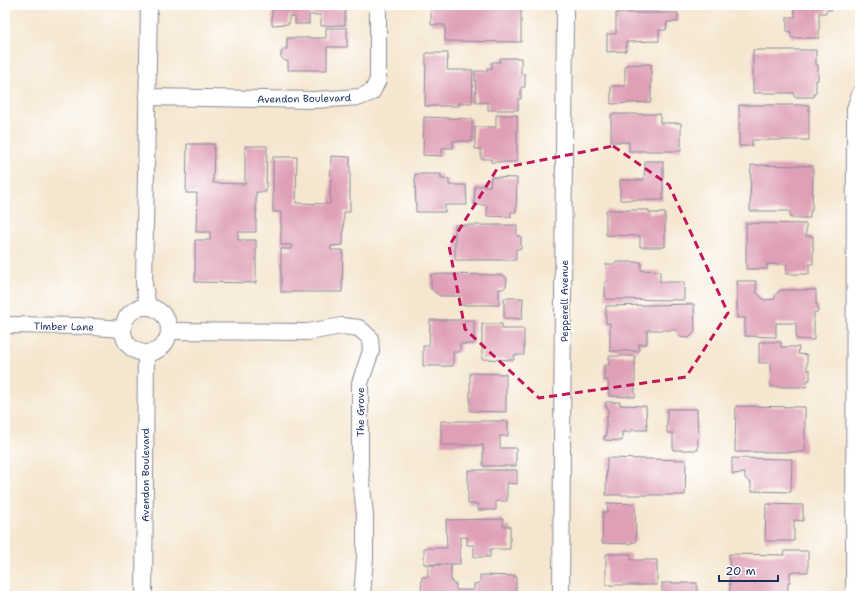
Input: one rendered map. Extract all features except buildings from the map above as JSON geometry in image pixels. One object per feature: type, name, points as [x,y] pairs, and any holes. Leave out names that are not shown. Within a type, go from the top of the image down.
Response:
[{"type":"street","points":[[148,308],[144,284],[149,5]]},
{"type":"street","name":"Avendon Boulevard","points":[[147,97],[314,100],[360,97],[372,92],[378,80],[378,5]]},
{"type":"street","name":"Pepperell Avenue","points":[[561,596],[563,482],[565,5]]},
{"type":"street","points":[[854,596],[855,117],[860,94]]},
{"type":"street","points":[[148,308],[163,314],[167,321],[169,331],[168,339],[164,346],[157,351],[146,354],[131,348],[126,342],[123,329],[125,321],[129,315],[136,310],[148,308]]},
{"type":"street","name":"Timber Lane","points":[[5,325],[78,326],[123,329]]},
{"type":"street","name":"The Grove","points":[[169,331],[308,332],[342,326],[359,328],[370,338],[371,351],[360,383],[360,466],[364,516],[365,558],[362,596]]},
{"type":"street","name":"Avendon Boulevard","points":[[144,596],[146,354]]},
{"type":"highlighted area","points":[[613,146],[669,185],[728,313],[686,377],[539,398],[465,329],[449,246],[497,169]]}]
